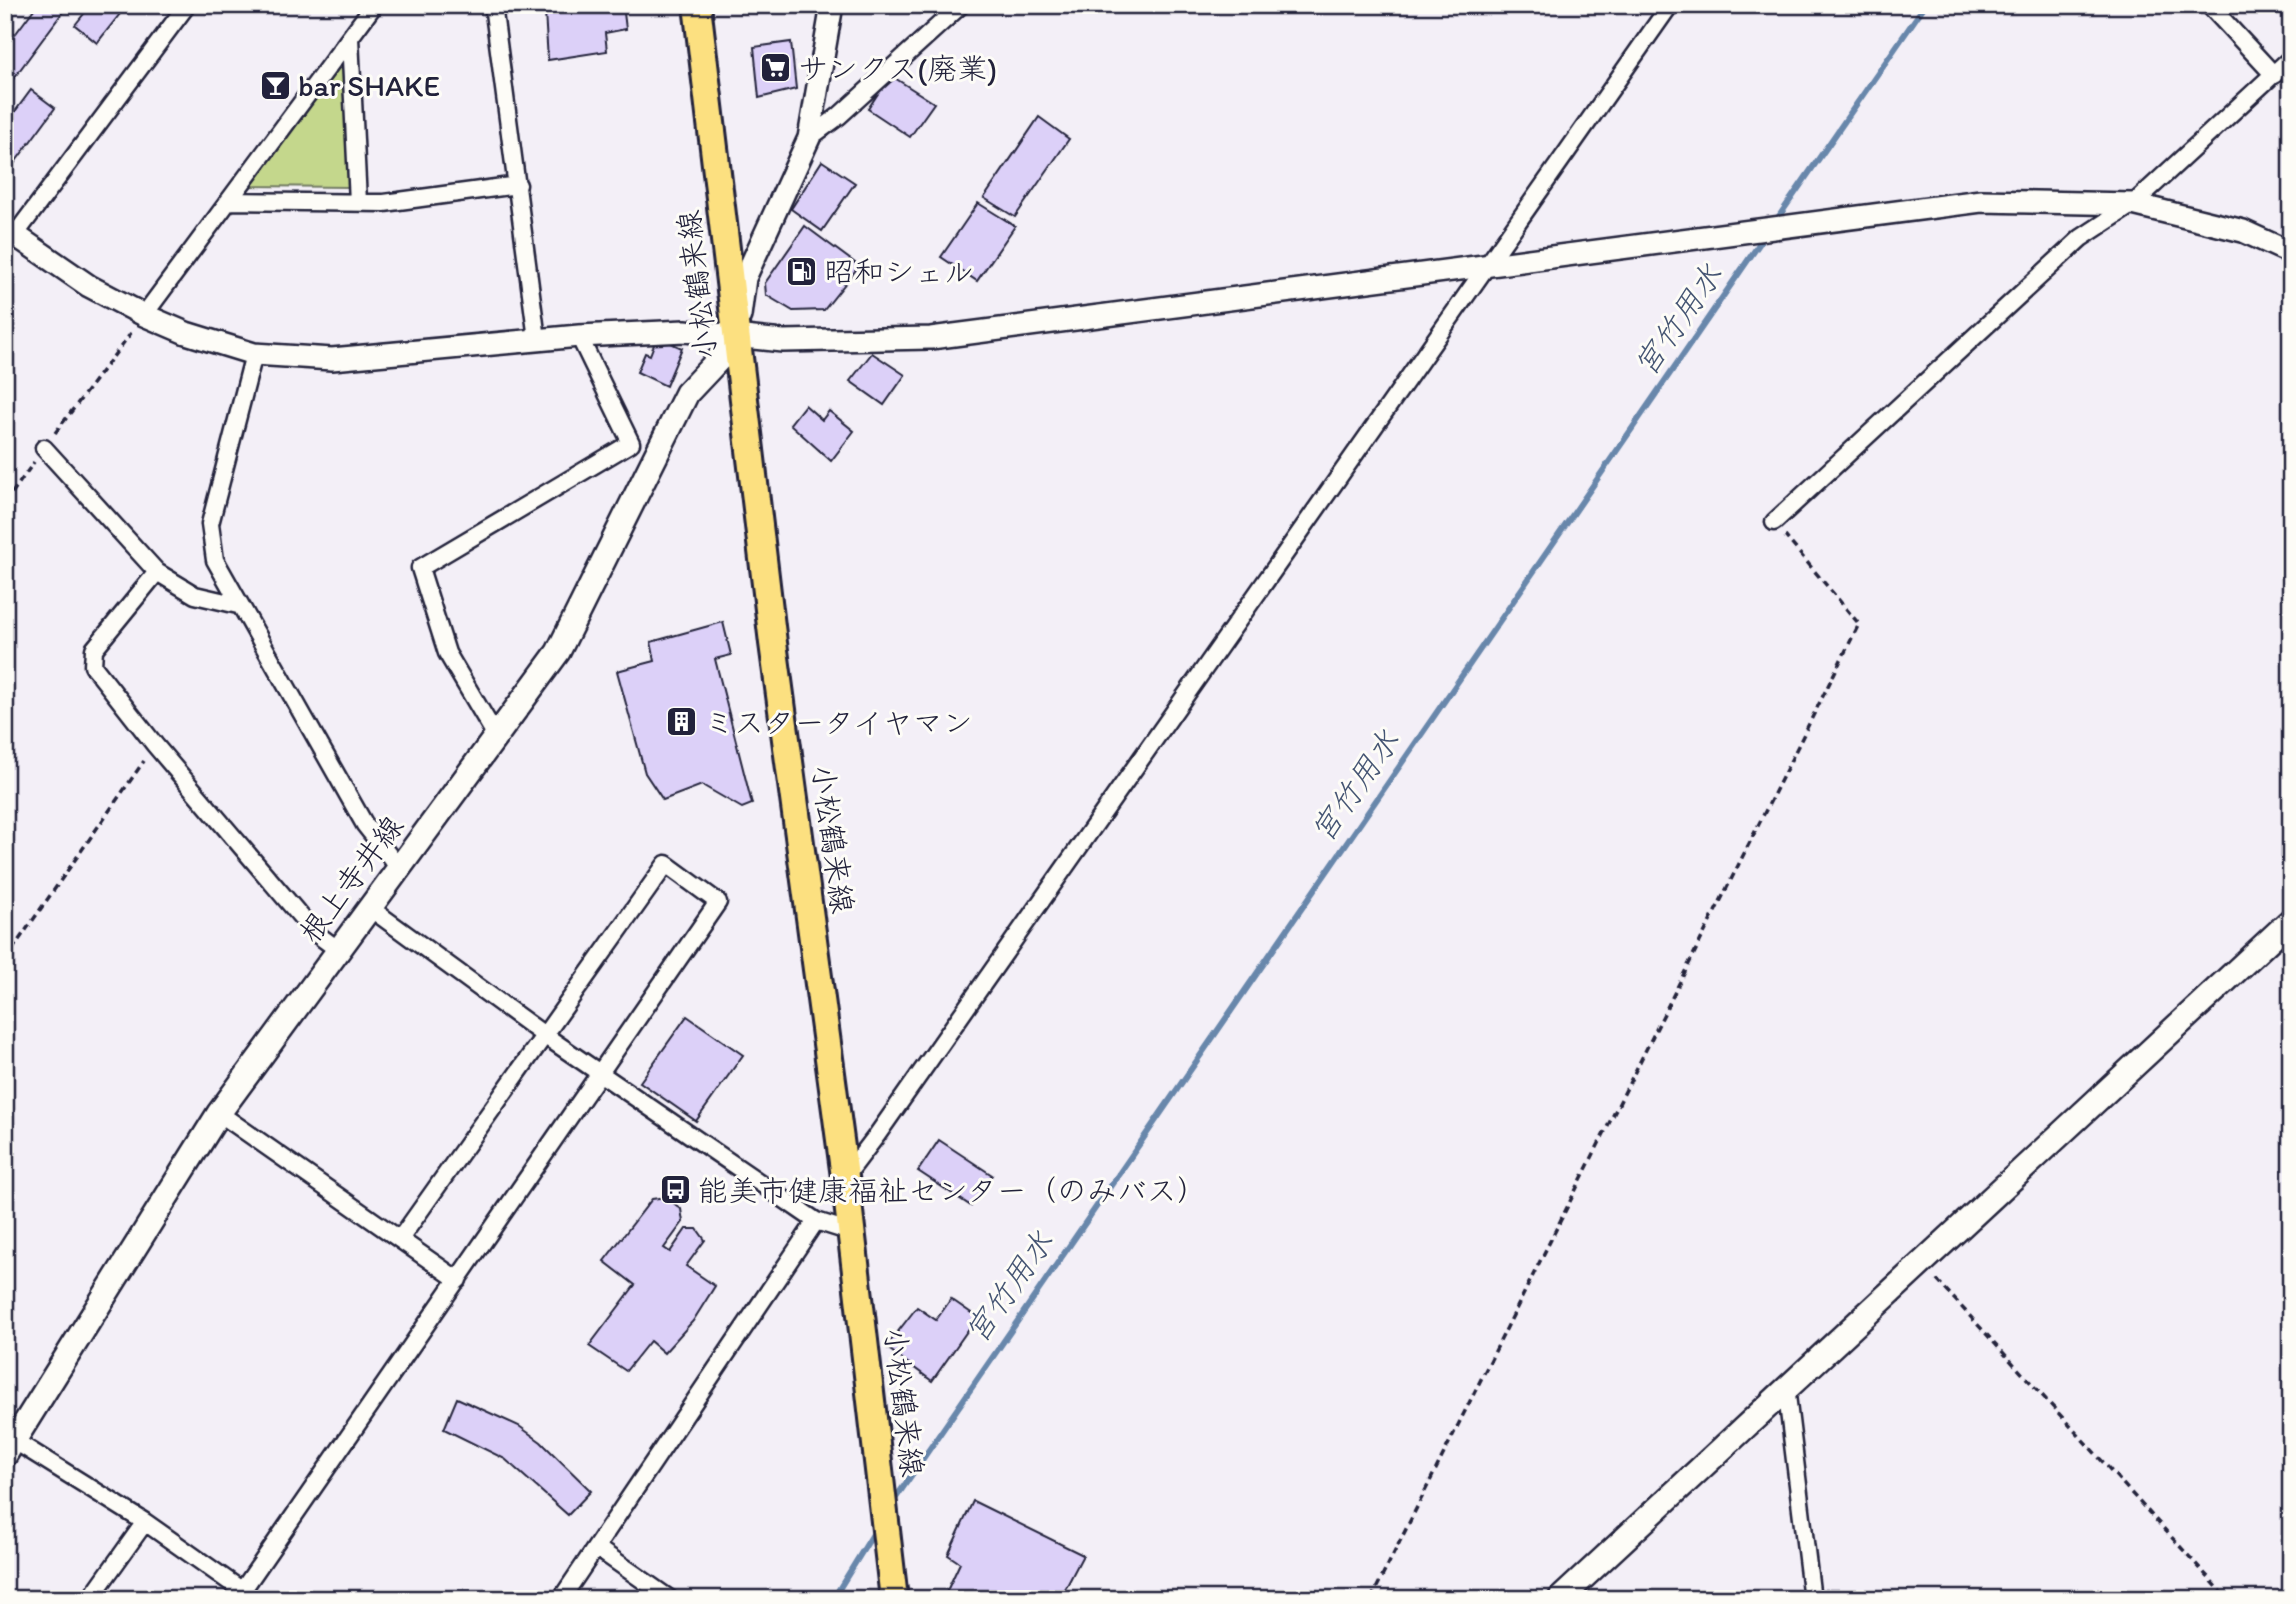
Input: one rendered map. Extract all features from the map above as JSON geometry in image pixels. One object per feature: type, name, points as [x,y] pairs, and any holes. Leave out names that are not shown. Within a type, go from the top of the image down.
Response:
[{"type":"main road","name":"小松鶴来線","points":[[697,5],[775,657],[845,1177],[894,1599]]},
{"type":"main road","name":"根上寺井線","points":[[10,1448],[219,1113],[558,652],[687,393],[737,339]]},
{"type":"main road","points":[[1560,1599],[2291,920]]},
{"type":"street","points":[[187,5],[10,231],[89,286],[144,315],[186,333],[254,354],[332,359],[537,339],[685,331],[737,339],[931,338],[1981,201],[2133,204],[2243,231],[2291,253]]},
{"type":"street","points":[[144,315],[374,5]]},
{"type":"street","points":[[493,5],[537,339]]},
{"type":"street","points":[[737,339],[745,278],[809,138],[832,5]]},
{"type":"street","points":[[809,138],[839,116],[961,5]]},
{"type":"street","points":[[845,1177],[1670,5]]},
{"type":"street","points":[[2210,5],[2274,75]]},
{"type":"street","points":[[350,38],[358,202]]},
{"type":"street","points":[[1774,522],[2081,238],[2133,204],[2291,58]]},
{"type":"street","points":[[231,201],[384,203],[518,185]]},
{"type":"street","points":[[496,736],[447,653],[420,568],[631,443],[579,336]]},
{"type":"street","points":[[254,354],[210,524],[215,561],[365,825],[399,869]]},
{"type":"street","points":[[44,448],[157,572],[195,595],[238,605]]},
{"type":"street","points":[[157,572],[94,649],[93,666],[155,745],[314,932],[337,949]]},
{"type":"street","points":[[10,1448],[145,1522],[248,1595],[599,1071],[718,902],[666,864],[400,1239]]},
{"type":"street","points":[[370,908],[544,1035],[816,1221],[851,1232]]},
{"type":"street","points":[[219,1113],[458,1280]]},
{"type":"street","points":[[561,1599],[816,1221]]},
{"type":"street","points":[[1786,1387],[1812,1599]]},
{"type":"street","points":[[90,1599],[145,1522]]},
{"type":"street","points":[[597,1548],[670,1599]]},
{"type":"path","points":[[5,503],[144,315]]},
{"type":"path","points":[[1371,1599],[1859,624],[1774,522]]},
{"type":"path","points":[[5,960],[155,745]]},
{"type":"path","points":[[1921,1263],[2228,1599]]},
{"type":"green space","points":[[345,51],[350,187],[247,186]]},
{"type":"building","points":[[37,5],[68,5],[5,90],[5,48]]},
{"type":"building","points":[[91,5],[116,5],[123,10],[97,43],[75,25]]},
{"type":"building","points":[[583,5],[623,5],[626,29],[605,33],[607,51],[548,60],[545,12]]},
{"type":"building","name":"サンクス(廃業)","points":[[791,42],[796,89],[759,98],[754,47]]},
{"type":"building","points":[[890,75],[934,103],[910,137],[868,109]]},
{"type":"building","points":[[31,90],[55,108],[5,176],[5,125]]},
{"type":"building","points":[[1039,117],[1069,139],[1015,217],[984,198]]},
{"type":"building","points":[[822,161],[855,183],[822,231],[791,209]]},
{"type":"building","points":[[978,203],[1015,226],[977,281],[941,257]]},
{"type":"building","points":[[805,226],[859,266],[824,310],[793,311],[766,295],[765,283]]},
{"type":"building","points":[[657,337],[682,348],[666,386],[637,372],[645,353],[650,355]]},
{"type":"building","points":[[872,353],[905,375],[884,405],[850,381]]},
{"type":"building","points":[[805,405],[822,420],[829,411],[854,431],[831,461],[790,424]]},
{"type":"building","name":"ミスタータイヤマン","points":[[723,622],[731,655],[715,659],[752,804],[742,808],[702,785],[663,800],[645,773],[617,671],[655,661],[651,642]]},
{"type":"building","points":[[687,1016],[743,1055],[696,1121],[640,1082]]},
{"type":"building","points":[[939,1140],[992,1175],[971,1206],[918,1171]]},
{"type":"building","points":[[666,1197],[681,1209],[683,1222],[664,1248],[670,1252],[686,1229],[697,1229],[705,1240],[686,1266],[715,1286],[693,1321],[664,1353],[650,1341],[626,1371],[589,1346],[635,1285],[604,1261],[652,1199]]},
{"type":"building","points":[[951,1299],[977,1317],[932,1381],[886,1347],[917,1307],[936,1320]]},
{"type":"building","points":[[457,1398],[519,1426],[541,1442],[591,1491],[568,1515],[505,1459],[444,1429]]},
{"type":"building","points":[[973,1501],[1083,1555],[1060,1599],[951,1599],[945,1595],[960,1563],[948,1555]]},
{"type":"waterway","name":"宮竹用水","points":[[1775,222],[1925,5]]},
{"type":"waterway","name":"宮竹用水","points":[[893,1502],[1766,234]]},
{"type":"waterway","name":"宮竹用水","points":[[833,1599],[878,1526]]},
{"type":"place","name":"サンクス(廃業)","points":[[775,68]]},
{"type":"place","name":"bar SHAKE","points":[[275,85]]},
{"type":"place","name":"昭和シェル","points":[[801,271]]},
{"type":"place","name":"ミスタータイヤマン","points":[[681,722]]},
{"type":"place","name":"能美市健康福祉センター（のみバス）","points":[[675,1190]]}]
